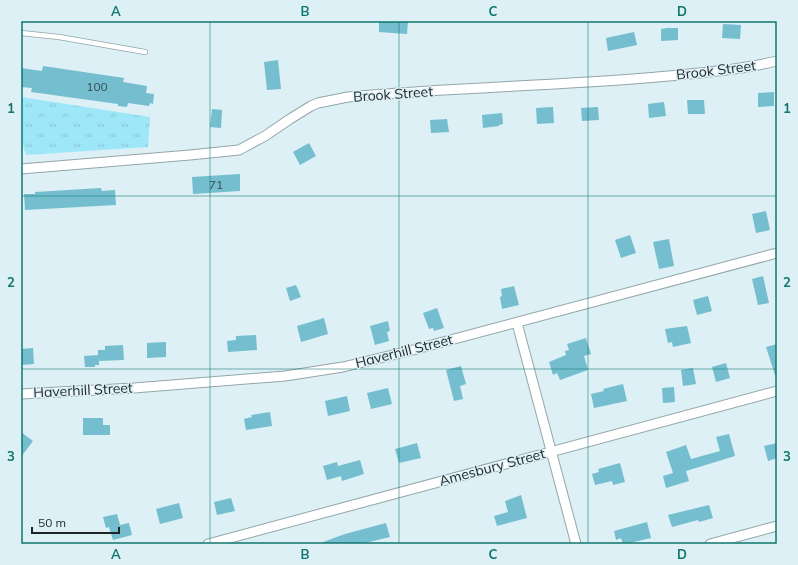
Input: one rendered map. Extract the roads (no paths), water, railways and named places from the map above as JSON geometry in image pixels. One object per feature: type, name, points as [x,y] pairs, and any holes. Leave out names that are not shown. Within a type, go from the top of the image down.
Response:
[{"type":"street","name":"Brook Street","points":[[21,169],[239,150],[266,136],[310,106],[348,97],[626,79],[705,72],[777,61]]},
{"type":"street","name":"Haverhill Street","points":[[21,394],[134,388],[285,376],[343,367],[409,351],[777,253]]},
{"type":"street","points":[[516,322],[576,544]]},
{"type":"street","name":"Amesbury Street","points":[[208,544],[777,391]]},
{"type":"street","points":[[710,544],[777,526]]},
{"type":"lane","points":[[21,33],[59,37],[145,52]]}]
